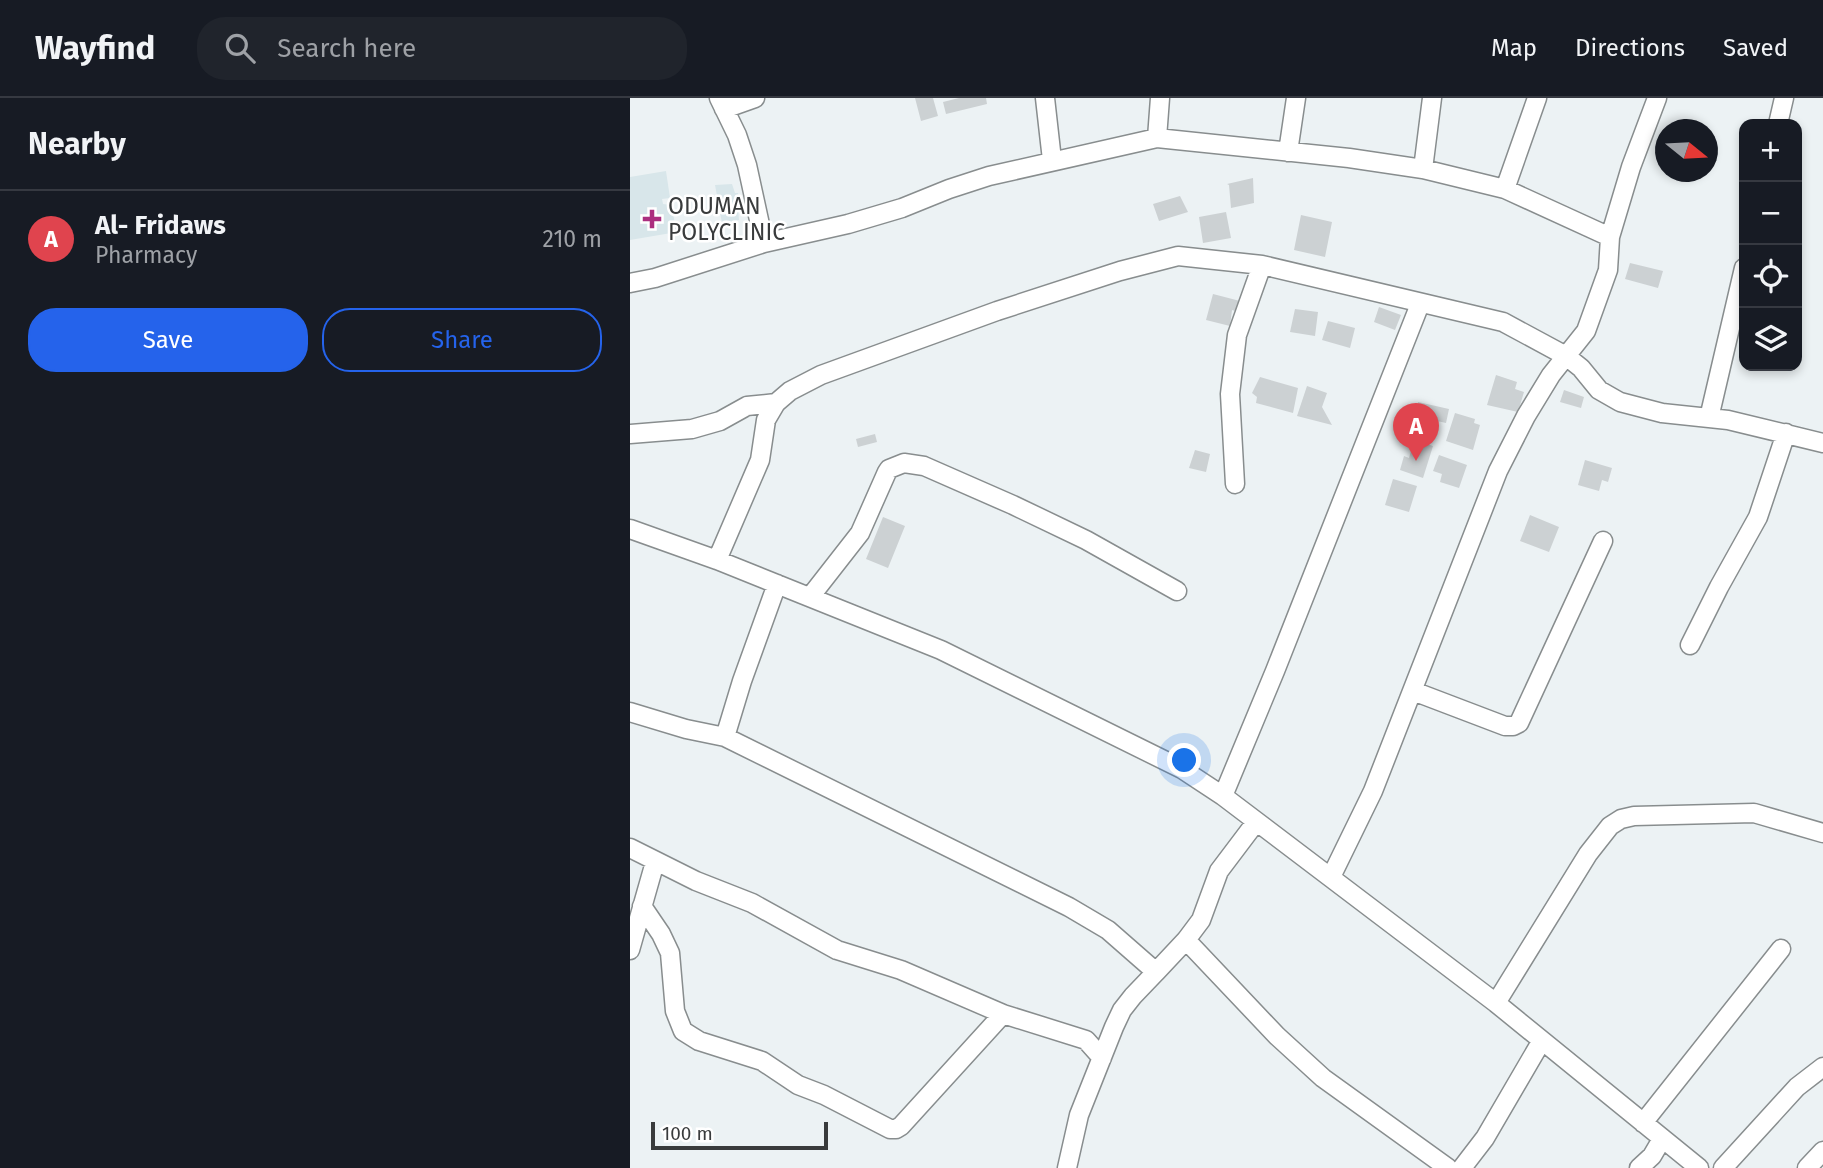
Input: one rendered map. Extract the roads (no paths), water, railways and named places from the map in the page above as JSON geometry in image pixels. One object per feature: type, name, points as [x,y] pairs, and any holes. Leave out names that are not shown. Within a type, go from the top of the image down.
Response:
[{"type":"street","points":[[755,98],[721,104],[737,135],[747,165],[764,243]]},
{"type":"street","points":[[1045,98],[1052,160]]},
{"type":"street","points":[[1157,138],[1160,98]]},
{"type":"street","points":[[1287,152],[1296,98]]},
{"type":"street","points":[[1423,169],[1432,98]]},
{"type":"street","points":[[1505,190],[1537,98]]},
{"type":"street","points":[[1331,877],[1366,808],[1498,471],[1551,375],[1586,331],[1608,270],[1610,237],[1631,167],[1657,98]]},
{"type":"street","points":[[1779,119],[1784,98]]},
{"type":"street","points":[[630,283],[764,243],[848,224],[902,208],[989,176],[1157,138],[1349,158],[1423,169],[1505,190],[1610,237]]},
{"type":"street","points":[[718,560],[757,468],[766,420],[776,403],[790,391],[821,375],[997,311],[1120,271],[1178,256],[1262,265],[1503,323],[1566,356],[1581,368],[1599,390],[1620,402],[1662,414],[1709,418],[1823,443]]},
{"type":"street","points":[[1235,484],[1230,394],[1237,335],[1262,265]]},
{"type":"street","points":[[1709,418],[1739,289]]},
{"type":"street","points":[[1223,796],[1420,304]]},
{"type":"street","points":[[630,434],[692,429],[720,421],[747,406],[776,403]]},
{"type":"street","points":[[1690,645],[1758,517],[1786,433]]},
{"type":"street","points":[[810,597],[860,533],[887,472],[904,463],[924,466],[1013,505],[1086,540],[1177,591]]},
{"type":"street","points":[[630,529],[718,560],[941,650],[1182,769],[1223,796],[1496,1003],[1699,1168]]},
{"type":"street","points":[[1413,691],[1505,726],[1519,723],[1603,541]]},
{"type":"street","points":[[725,737],[745,671],[777,584]]},
{"type":"street","points":[[630,712],[686,729],[725,737],[1069,908],[1108,930],[1156,972]]},
{"type":"street","points":[[1496,1003],[1588,853],[1610,826],[1621,819],[1634,816],[1754,813],[1823,833]]},
{"type":"street","points":[[1067,1168],[1079,1115],[1122,1010],[1201,920],[1219,871],[1256,822]]},
{"type":"street","points":[[630,848],[696,881],[751,903],[837,950],[901,970],[1003,1014],[1086,1040],[1102,1058]]},
{"type":"street","points":[[630,950],[655,862]]},
{"type":"street","points":[[642,906],[670,953],[675,1011],[683,1031],[699,1041],[762,1061],[798,1085],[824,1095],[890,1129],[901,1126],[1003,1014]]},
{"type":"street","points":[[1186,940],[1277,1036],[1323,1078],[1448,1168]]},
{"type":"street","points":[[1643,1123],[1781,949]]},
{"type":"street","points":[[1462,1168],[1485,1138],[1541,1042]]},
{"type":"street","points":[[1723,1168],[1797,1087],[1823,1067]]},
{"type":"street","points":[[1639,1168],[1652,1156],[1662,1139]]},
{"type":"street","points":[[1807,1168],[1823,1151]]},
{"type":"place","name":"ODUMAN POLYCLINIC","points":[[652,219]]},
{"type":"place","name":"Al- Fridaws","points":[[1416,461]]}]
